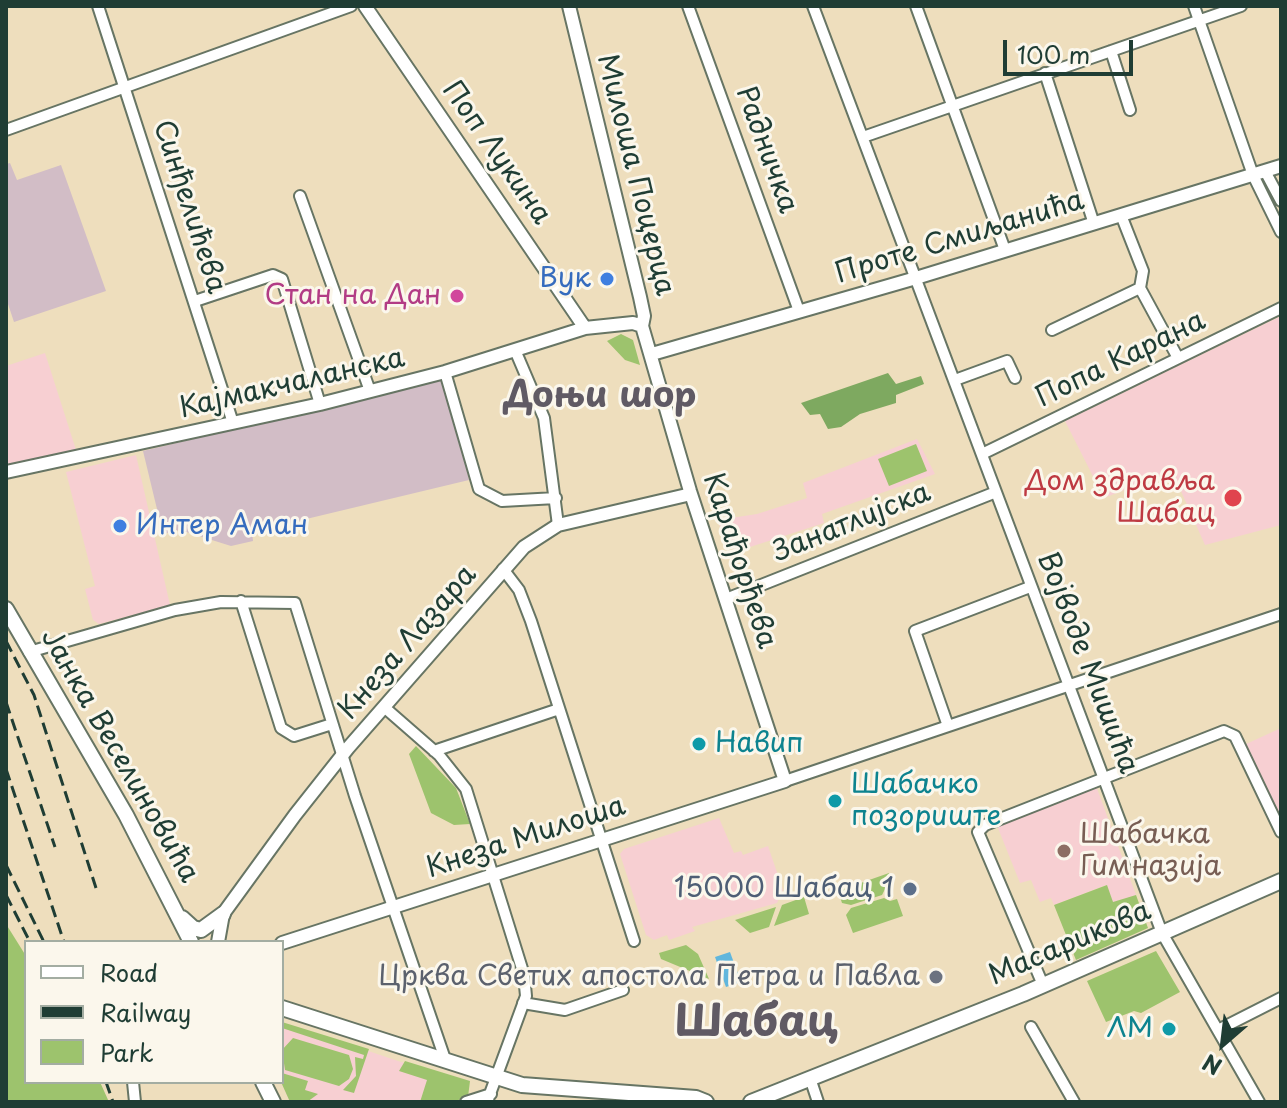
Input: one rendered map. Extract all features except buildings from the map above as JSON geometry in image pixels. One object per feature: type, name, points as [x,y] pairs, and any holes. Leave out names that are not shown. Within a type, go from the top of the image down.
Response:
[{"type":"main road","name":"Јанка Веселиновића","points":[[6,609],[91,754],[186,928]]},
{"type":"main road","name":"Масарикова","points":[[762,1101],[810,1078],[1043,985],[1281,881]]},
{"type":"main road","points":[[186,928],[198,930],[223,914]]},
{"type":"main road","points":[[284,1009],[497,1078],[541,1089],[669,1100],[696,1098],[706,1102]]},
{"type":"main road","points":[[264,1084],[273,1102]]},
{"type":"street","name":"Синђелићева","points":[[98,6],[233,423]]},
{"type":"street","points":[[6,130],[351,6]]},
{"type":"street","name":"Поп Лукина","points":[[365,6],[585,328]]},
{"type":"street","name":"Милоша Поцерца","points":[[569,6],[640,297],[644,316],[642,326],[652,354]]},
{"type":"street","name":"Радничка","points":[[688,6],[799,311]]},
{"type":"street","name":"Војводе Мишића","points":[[813,6],[1030,587],[1107,779],[1162,933],[1218,1030],[1253,1100]]},
{"type":"street","points":[[916,6],[1005,250]]},
{"type":"street","points":[[1194,6],[1281,232]]},
{"type":"street","points":[[863,137],[1241,6]]},
{"type":"street","points":[[1111,51],[1130,110]]},
{"type":"street","points":[[1045,73],[1094,224]]},
{"type":"street","name":"Проте Смиљанића","points":[[652,354],[916,278],[1281,166]]},
{"type":"street","points":[[1259,173],[1281,201]]},
{"type":"street","points":[[300,196],[370,391]]},
{"type":"street","points":[[1121,215],[1143,271],[1140,288],[1178,358]]},
{"type":"street","points":[[195,301],[273,275],[282,279],[320,404]]},
{"type":"street","points":[[1052,330],[1140,288]]},
{"type":"street","name":"Попа Карана","points":[[982,454],[1281,308]]},
{"type":"street","name":"Кајмакчаланска","points":[[6,472],[320,404],[445,372],[585,328],[633,323],[642,326]]},
{"type":"street","points":[[515,350],[544,418],[558,525]]},
{"type":"street","name":"Карађорђева","points":[[652,354],[691,494],[785,781]]},
{"type":"street","points":[[955,380],[1007,361],[1015,378]]},
{"type":"street","points":[[445,372],[479,489],[502,501],[556,498]]},
{"type":"street","name":"Занатлијска","points":[[726,599],[996,492]]},
{"type":"street","name":"Кнеза Лазара","points":[[218,940],[223,914],[342,756],[503,569],[530,542],[558,525],[691,494]]},
{"type":"street","points":[[503,569],[523,598],[634,941]]},
{"type":"street","points":[[948,726],[915,631],[1030,587]]},
{"type":"street","points":[[241,601],[285,733],[294,736],[332,724]]},
{"type":"street","points":[[29,652],[175,610],[241,601],[295,603],[342,756],[446,1062]]},
{"type":"street","points":[[785,781],[1281,614]]},
{"type":"street","points":[[384,707],[434,751],[466,789],[524,975],[523,1003],[489,1098],[466,1102]]},
{"type":"street","points":[[434,751],[559,709]]},
{"type":"street","points":[[1043,985],[978,832],[985,825],[1063,792],[1107,779],[1217,732],[1235,736],[1281,832]]},
{"type":"street","name":"Кнеза Милоша","points":[[284,942],[785,781]]},
{"type":"street","points":[[223,914],[228,940]]},
{"type":"street","points":[[523,1003],[565,1010],[623,990]]},
{"type":"street","points":[[1218,1030],[1281,998]]},
{"type":"street","points":[[1031,1027],[1074,1102]]},
{"type":"street","points":[[810,1078],[818,1102]]},
{"type":"shaded area","points":[[10,163],[17,180],[61,165],[106,291],[14,322],[6,298],[6,164]]},
{"type":"shaded area","points":[[1281,316],[1281,525],[1205,545],[1172,471],[1104,498],[1065,421]]},
{"type":"shaded area","points":[[45,353],[77,453],[6,465],[6,366]]},
{"type":"shaded area","points":[[445,379],[469,480],[252,532],[253,541],[231,546],[180,530],[163,534],[143,451]]},
{"type":"shaded area","points":[[917,439],[935,474],[822,514],[824,523],[747,548],[746,545],[726,550],[718,520],[757,514],[807,498],[803,483]]},
{"type":"shaded area","points":[[136,455],[170,605],[99,624],[93,620],[85,589],[95,586],[66,472]]},
{"type":"shaded area","points":[[1281,728],[1281,821],[1244,745]]},
{"type":"shaded area","name":"Шабачка Гимназија","points":[[1095,783],[1136,895],[1113,903],[1106,885],[1054,905],[1051,898],[1040,902],[1031,880],[1020,883],[996,823]]},
{"type":"shaded area","points":[[719,818],[734,853],[741,851],[743,855],[768,846],[783,890],[777,903],[692,927],[695,931],[669,940],[667,935],[654,940],[646,935],[620,854],[624,849]]},
{"type":"shaded area","points":[[284,1023],[401,1062],[470,1081],[452,1102],[290,1102],[282,1084]]},
{"type":"green space","points":[[621,334],[633,340],[640,365],[625,360],[607,341]]},
{"type":"green space","points":[[888,373],[896,384],[921,376],[924,384],[896,395],[896,403],[860,414],[841,427],[828,429],[820,414],[810,415],[801,403]]},
{"type":"green space","points":[[916,444],[927,471],[889,486],[878,459]]},
{"type":"green space","points":[[416,746],[456,788],[470,824],[454,825],[431,813],[409,754]]},
{"type":"green space","points":[[889,873],[893,886],[885,889],[882,895],[851,905],[842,903],[838,891]]},
{"type":"green space","points":[[1107,885],[1113,902],[1136,895],[1148,928],[1076,960],[1054,905]]},
{"type":"green space","points":[[804,897],[809,914],[774,926],[782,905]]},
{"type":"green space","points":[[884,898],[890,901],[897,899],[903,916],[853,933],[846,915],[851,908]]},
{"type":"green space","points":[[776,907],[769,927],[750,933],[735,920]]},
{"type":"green space","points":[[6,924],[24,953],[24,1084],[101,1084],[109,1102],[6,1102]]},
{"type":"green space","points":[[686,945],[698,954],[709,979],[661,959],[659,953]]},
{"type":"green space","points":[[1156,951],[1180,992],[1141,1013],[1134,1011],[1106,1022],[1087,981]]},
{"type":"green space","points":[[284,1023],[369,1049],[354,1093],[343,1090],[356,1076],[355,1057],[363,1059],[364,1055],[284,1029]]},
{"type":"green space","points":[[293,1038],[349,1055],[353,1069],[349,1079],[339,1086],[285,1070],[284,1048]]},
{"type":"green space","points":[[405,1061],[470,1081],[468,1097],[452,1102],[420,1102],[427,1080],[399,1071]]},
{"type":"green space","points":[[284,1074],[308,1081],[305,1090],[318,1094],[307,1102],[290,1102],[282,1084]]},
{"type":"water","points":[[730,952],[741,982],[726,987],[715,957]]},
{"type":"railway","points":[[6,641],[34,695],[96,888]]},
{"type":"railway","points":[[6,702],[55,847]]},
{"type":"railway","points":[[6,769],[63,940]]},
{"type":"railway","points":[[6,865],[43,940]]},
{"type":"railway","points":[[6,895],[29,940]]},
{"type":"railway","points":[[107,1084],[113,1102]]},
{"type":"place","name":"Вук","points":[[607,279]]},
{"type":"place","name":"Стан на Дан","points":[[457,296]]},
{"type":"place","name":"Дом здравља Шабац","points":[[1233,498]]},
{"type":"place","name":"Интер Аман","points":[[120,526]]},
{"type":"place","name":"Навип","points":[[699,744]]},
{"type":"place","name":"Шабачко позориште","points":[[835,801]]},
{"type":"place","name":"Шабачка Гимназија","points":[[1064,851]]},
{"type":"place","name":"15000 Шабац 1","points":[[910,889]]},
{"type":"place","name":"Црква Светих апостола Петра и Павла","points":[[936,977]]},
{"type":"place","name":"ЛМ","points":[[1169,1029]]},
{"type":"district","name":"Доњи шор","points":[[600,397]]},
{"type":"district","name":"Шабац","points":[[756,1024]]}]
